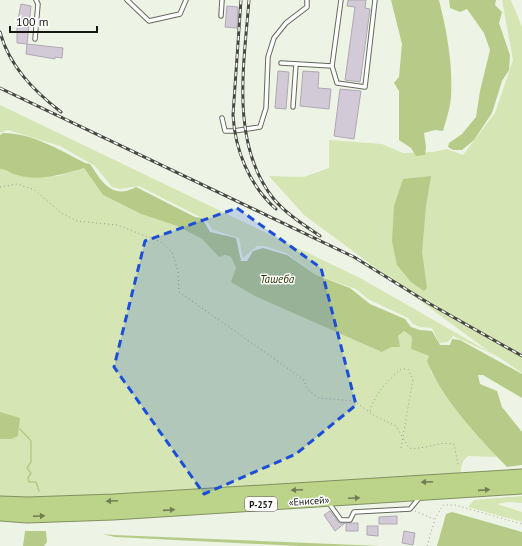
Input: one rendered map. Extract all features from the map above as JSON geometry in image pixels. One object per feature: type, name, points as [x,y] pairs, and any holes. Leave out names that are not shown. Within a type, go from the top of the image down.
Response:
[{"type":"highway","name":"«Енисей»","points":[[0,503],[28,504],[114,501],[522,476]]},
{"type":"highway","name":"«Енисей»","points":[[0,514],[27,516],[113,514],[522,487]]},
{"type":"lane","points":[[35,39],[38,4],[36,0]]},
{"type":"lane","points":[[127,0],[149,22],[180,14],[186,0]]},
{"type":"lane","points":[[221,16],[222,0]]},
{"type":"lane","points":[[222,118],[225,131],[260,128],[266,108],[268,57],[274,38],[286,23],[307,7],[307,0]]},
{"type":"lane","points":[[341,0],[332,66],[337,83],[365,87],[375,0]]},
{"type":"lane","points":[[281,63],[332,66]]},
{"type":"lane","points":[[293,106],[296,64]]},
{"type":"lane","points":[[327,499],[341,520],[350,520],[354,512],[410,509],[422,494]]},
{"type":"path","points":[[0,187],[17,184],[35,190],[61,213],[76,221],[117,224],[161,242],[172,252],[178,271],[179,292],[303,379],[308,390],[319,398],[354,401],[370,412],[396,426],[409,448],[418,449],[442,442],[454,444],[458,465]]},
{"type":"path","points":[[370,412],[372,402],[392,376],[400,369],[408,369],[413,379],[401,448]]},
{"type":"path","points":[[427,546],[435,519],[443,505],[455,505],[522,524]]},
{"type":"path","points":[[410,509],[435,519]]},
{"type":"highlighted area","points":[[237,208],[321,268],[356,405],[296,454],[204,494],[114,367],[145,241]]},
{"type":"shaded area","points":[[502,0],[511,0],[522,27],[522,373],[497,356],[453,336],[448,342],[439,343],[432,328],[420,327],[413,324],[408,318],[368,299],[356,289],[316,275],[286,253],[265,246],[257,246],[243,258],[239,238],[213,230],[206,220],[139,186],[120,189],[112,187],[95,166],[60,146],[8,130],[0,133],[0,105],[362,279],[491,353],[304,215],[269,176],[304,177],[329,168],[329,140],[382,144],[403,153],[433,152],[447,149],[463,155],[495,113],[513,60]]},
{"type":"shaded area","points":[[84,168],[103,195],[141,214],[177,226],[202,239],[219,257],[224,255],[231,257],[236,268],[398,336],[403,331],[412,337],[411,349],[429,356],[431,372],[448,398],[497,457],[468,456],[463,461],[460,474],[114,496],[29,499],[0,498],[0,169],[9,170],[16,175],[58,176]]},
{"type":"shaded area","points":[[522,496],[522,503],[507,502],[497,504],[522,512],[522,522],[468,507],[474,500]]},
{"type":"water","points":[[391,0],[439,0],[442,12],[450,60],[451,98],[443,131],[435,130],[424,133],[426,147],[425,155],[416,156],[411,148],[399,140],[399,91],[394,83],[399,77],[402,44]]},
{"type":"water","points":[[449,0],[496,0],[495,5],[502,12],[499,23],[510,55],[509,70],[502,81],[492,113],[474,140],[462,150],[453,150],[448,147],[449,143],[462,134],[476,117],[480,91],[490,50],[484,33],[467,9],[460,12],[450,8]]},
{"type":"water","name":"Ташеба","points":[[3,133],[35,139],[90,164],[104,183],[114,190],[128,190],[136,187],[195,217],[202,218],[210,232],[236,238],[241,261],[247,261],[253,251],[263,248],[287,255],[316,275],[350,288],[370,304],[405,319],[411,327],[420,330],[432,331],[440,345],[450,345],[452,339],[460,340],[522,374],[522,398],[483,375],[478,375],[480,384],[497,391],[502,407],[522,432],[522,465],[507,467],[484,443],[451,403],[442,389],[427,361],[429,356],[411,349],[412,337],[404,331],[398,336],[400,347],[391,347],[382,352],[257,297],[231,282],[236,268],[231,257],[225,255],[219,257],[202,239],[177,226],[141,214],[103,195],[84,168],[68,173],[34,178],[17,175],[0,169],[0,135]]},
{"type":"water","points":[[431,176],[426,206],[422,252],[427,288],[424,291],[411,282],[397,265],[392,241],[394,206],[403,179]]},
{"type":"water","points":[[0,412],[20,418],[18,436],[11,439],[0,439]]},
{"type":"water","points":[[452,512],[522,532],[522,546],[437,546],[446,514]]},
{"type":"water","points":[[25,531],[46,531],[47,542],[44,546],[23,546]]},
{"type":"water","points":[[102,534],[381,546],[299,546],[115,537]]},
{"type":"building","points":[[348,0],[366,0],[365,8],[370,9],[360,82],[345,80],[355,7],[347,6]]},
{"type":"building","points":[[21,4],[31,6],[27,44],[17,43],[17,25]]},
{"type":"building","points":[[227,6],[238,7],[237,28],[225,27]]},
{"type":"building","points":[[27,44],[63,48],[62,58],[55,57],[55,59],[26,54]]},
{"type":"building","points":[[278,71],[289,72],[286,109],[275,108]]},
{"type":"building","points":[[303,71],[319,72],[318,88],[331,89],[329,109],[300,106]]},
{"type":"building","points":[[340,89],[361,91],[354,139],[334,136]]},
{"type":"building","points":[[330,511],[339,523],[345,523],[335,531],[324,515]]},
{"type":"building","points":[[397,516],[397,524],[379,524],[379,517]]},
{"type":"building","points":[[346,523],[358,523],[358,531],[346,531]]},
{"type":"building","points":[[367,526],[378,526],[378,536],[367,535]]},
{"type":"building","points":[[404,531],[415,533],[413,545],[402,543]]},
{"type":"waterway","points":[[20,429],[31,441],[31,462],[27,468],[31,473],[28,478],[29,482],[36,482],[39,491]]},
{"type":"railway","points":[[241,0],[233,115],[234,128],[240,154],[251,178],[266,200],[276,209]]},
{"type":"railway","points":[[249,0],[243,77],[243,103],[245,128],[250,153],[259,176],[273,198],[289,214],[320,236]]},
{"type":"railway","points":[[0,32],[4,44],[16,67],[32,86],[61,112]]},
{"type":"railway","points":[[0,88],[354,257],[430,304],[522,356]]}]
